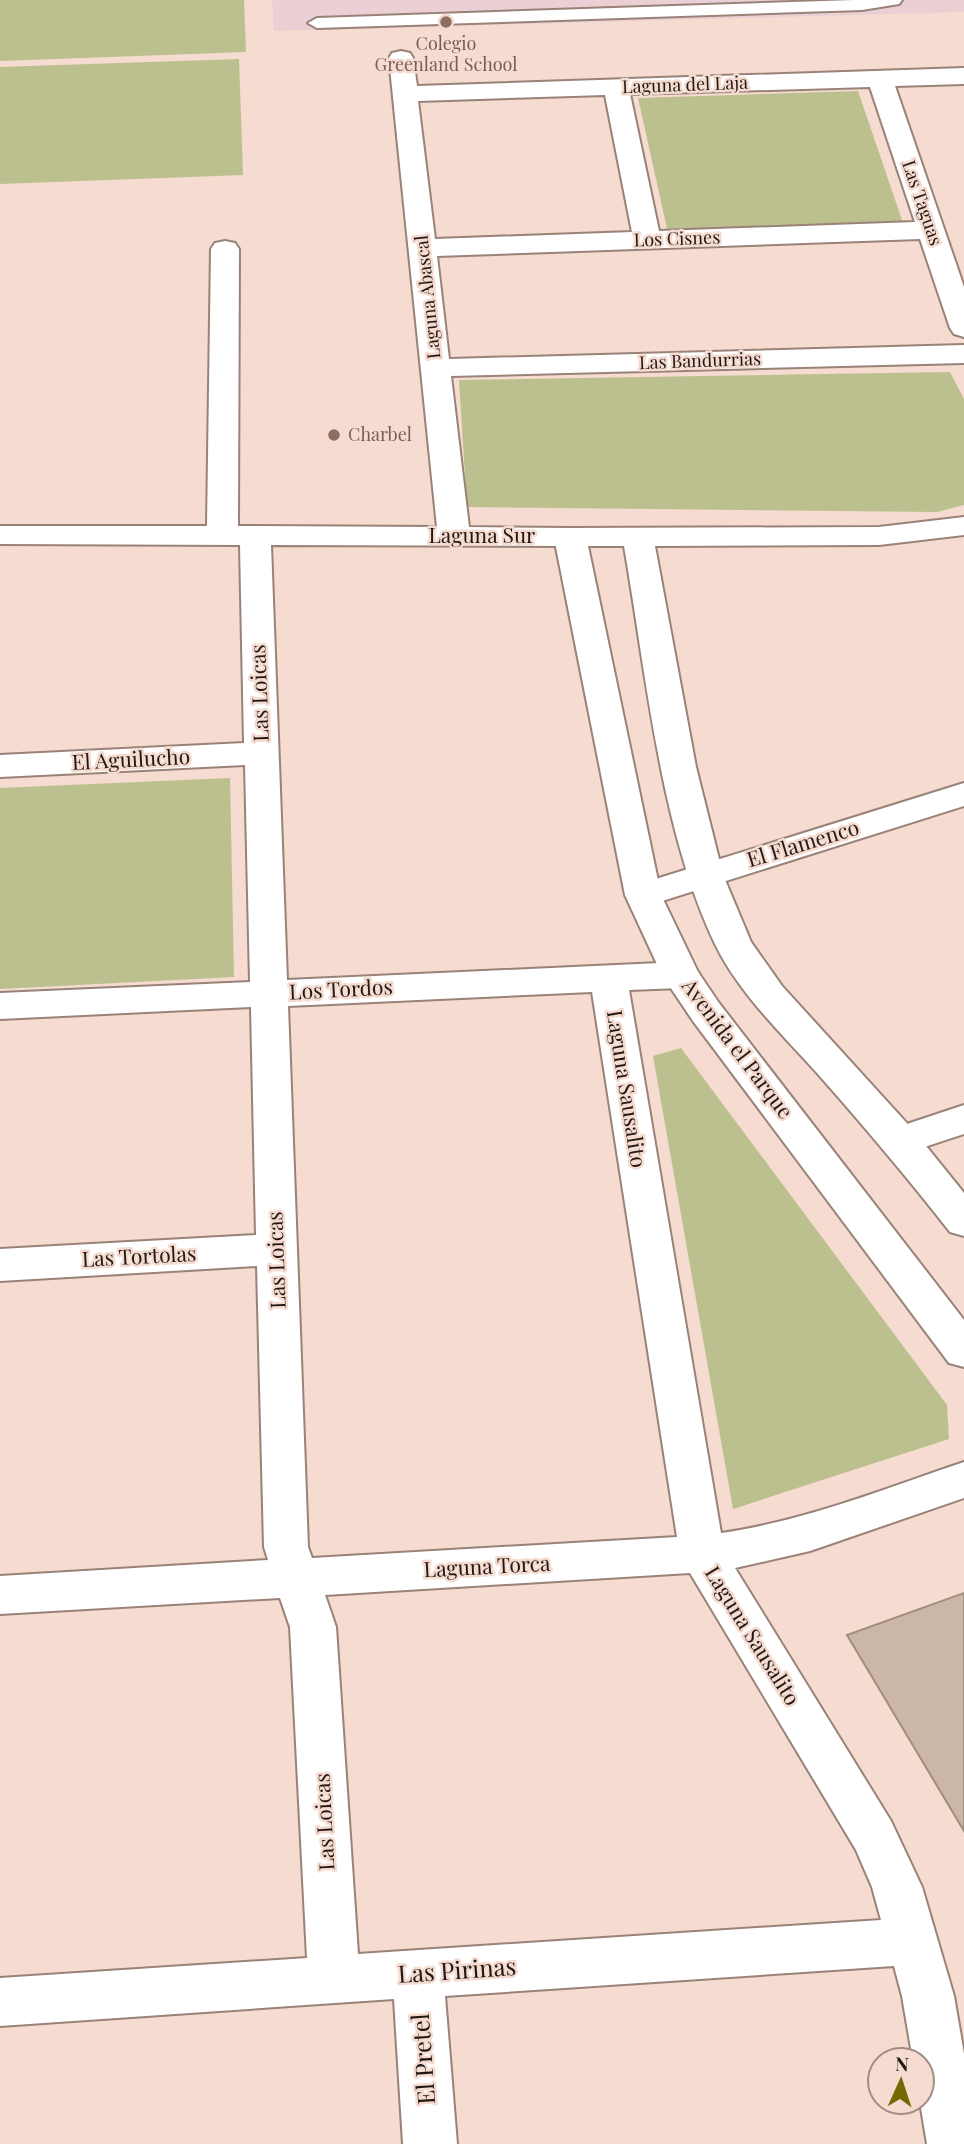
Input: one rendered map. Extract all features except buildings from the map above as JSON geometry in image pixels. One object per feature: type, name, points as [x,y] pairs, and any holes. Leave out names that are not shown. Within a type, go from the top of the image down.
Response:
[{"type":"street","name":"Laguna Abascal","points":[[401,58],[454,536]]},
{"type":"street","name":"Laguna del Laja","points":[[405,94],[964,76]]},
{"type":"street","name":"Las Taguas","points":[[880,79],[964,328]]},
{"type":"street","points":[[616,88],[647,240]]},
{"type":"street","name":"Los Cisnes","points":[[422,248],[932,230]]},
{"type":"street","name":"Las Loicas","points":[[225,249],[239,536],[262,753],[286,1547],[313,1627],[334,1979]]},
{"type":"street","name":"Las Bandurrias","points":[[435,368],[964,354]]},
{"type":"street","name":"Laguna Sur","points":[[0,535],[878,536],[964,526]]},
{"type":"street","name":"Avenida el Parque","points":[[570,537],[643,895],[681,975],[706,1012],[964,1351]]},
{"type":"street","points":[[638,537],[679,767],[705,875],[734,945],[769,995],[900,1141],[964,1221]]},
{"type":"street","name":"El Aguilucho","points":[[0,766],[262,753]]},
{"type":"street","name":"El Flamenco","points":[[643,895],[964,794]]},
{"type":"street","name":"Los Tordos","points":[[0,1006],[681,975]]},
{"type":"street","name":"Laguna Sausalito","points":[[608,978],[702,1554],[874,1836],[897,1886],[928,1996],[954,2144]]},
{"type":"street","points":[[900,1141],[964,1119]]},
{"type":"street","name":"Las Tortolas","points":[[0,1265],[277,1249]]},
{"type":"street","name":"Laguna Torca","points":[[0,1595],[702,1554],[760,1546],[810,1533],[964,1480]]},
{"type":"street","name":"Las Pirinas","points":[[0,2002],[914,1941]]},
{"type":"street","name":"El Pretel","points":[[418,1973],[430,2144]]},
{"type":"lane","points":[[317,23],[862,5],[893,0]]},
{"type":"shaded area","name":"Colegio Greenland School","points":[[272,0],[964,0],[964,12],[274,31]]},
{"type":"green space","points":[[0,0],[244,0],[246,52],[0,61]]},
{"type":"green space","points":[[239,59],[243,175],[0,184],[0,67]]},
{"type":"green space","points":[[858,91],[904,226],[668,233],[638,98]]},
{"type":"green space","points":[[950,372],[964,399],[964,505],[937,512],[467,507],[459,380]]},
{"type":"green space","points":[[230,778],[234,977],[0,989],[0,788]]},
{"type":"green space","points":[[681,1048],[947,1405],[949,1439],[733,1509],[653,1056]]},
{"type":"place","name":"Colegio Greenland School","points":[[446,22]]},
{"type":"place","name":"Charbel","points":[[334,435]]}]
